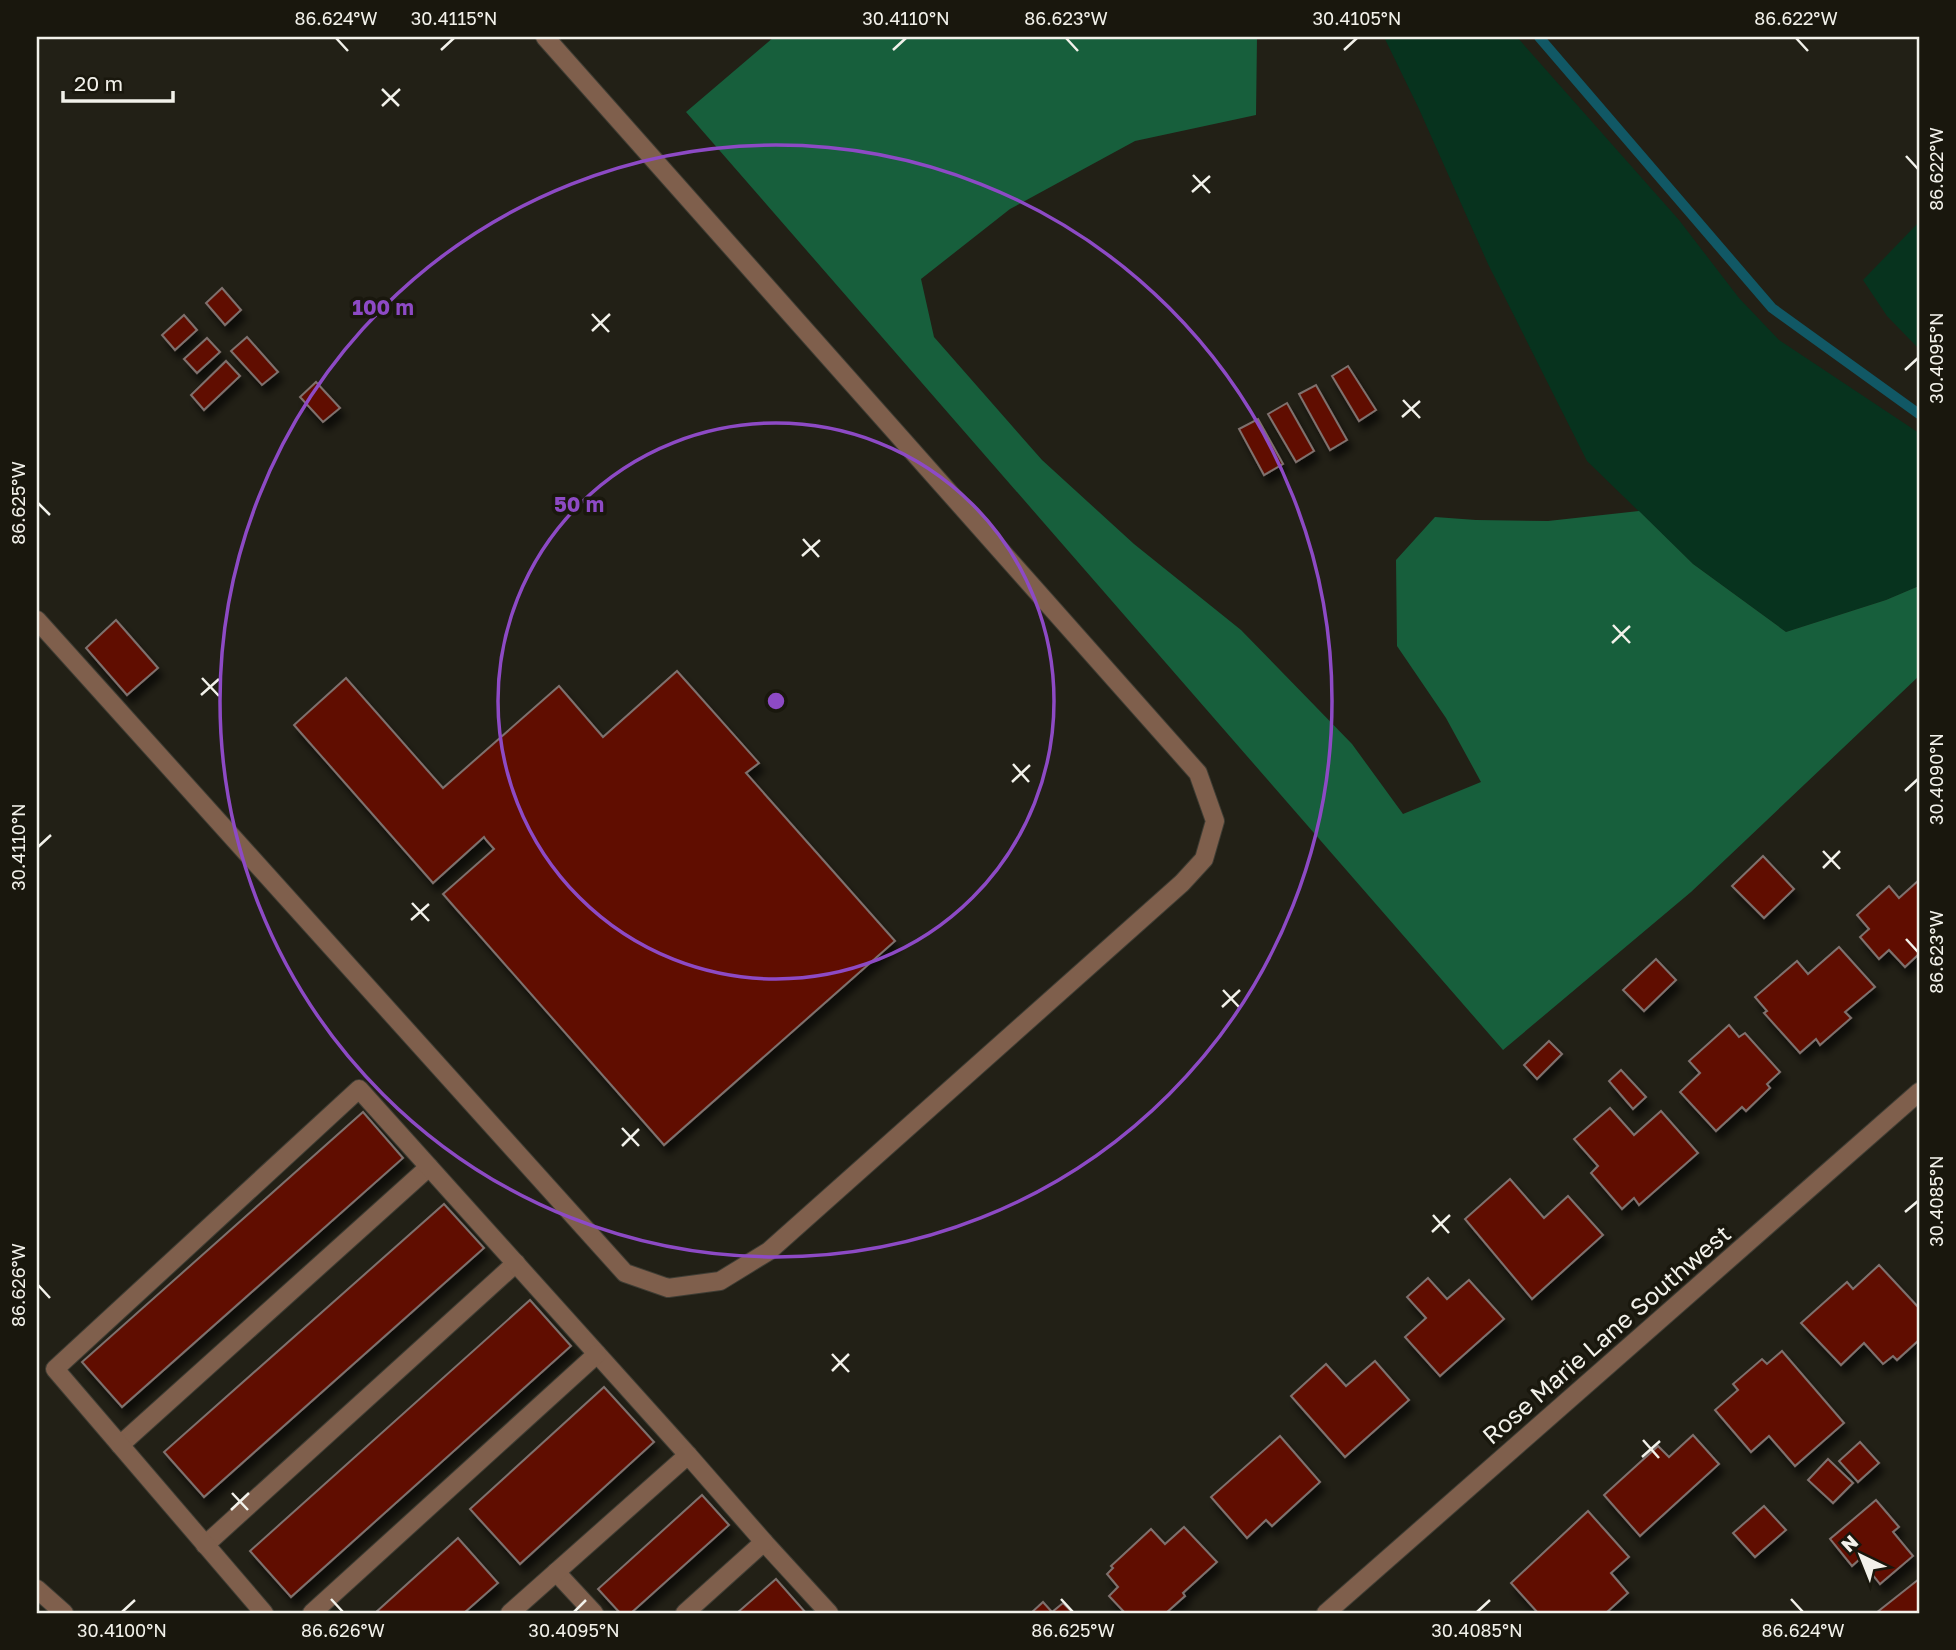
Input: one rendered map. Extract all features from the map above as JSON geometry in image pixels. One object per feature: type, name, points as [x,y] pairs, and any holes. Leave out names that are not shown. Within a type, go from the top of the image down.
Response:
[{"type":"street","points":[[37,620],[625,1273],[668,1288],[720,1281],[769,1251],[1182,883],[1205,859],[1215,821],[1198,773],[545,37]]},
{"type":"street","points":[[264,1613],[55,1369],[359,1089],[829,1613]]},
{"type":"street","name":"Rose Marie Lane Southwest","points":[[1326,1613],[1919,1092]]},
{"type":"street","points":[[120,1445],[429,1167]]},
{"type":"street","points":[[205,1545],[516,1263]]},
{"type":"street","points":[[312,1613],[597,1354]]},
{"type":"street","points":[[510,1613],[688,1455]]},
{"type":"street","points":[[685,1613],[764,1542]]},
{"type":"street","points":[[556,1572],[594,1613]]},
{"type":"street","points":[[37,1590],[64,1613]]},
{"type":"green space","points":[[774,37],[1257,37],[1256,115],[1135,141],[1010,209],[921,279],[934,337],[1042,460],[1134,544],[1241,630],[1352,744],[1403,814],[1481,782],[1446,718],[1397,646],[1396,560],[1435,517],[1548,521],[1639,511],[1693,564],[1786,632],[1886,600],[1919,586],[1919,676],[1691,892],[1503,1050],[686,112]]},
{"type":"green space","points":[[1384,37],[1517,37],[1679,220],[1739,298],[1779,340],[1919,433],[1919,586],[1886,600],[1786,632],[1693,564],[1587,461],[1488,264]]},
{"type":"green space","points":[[1919,222],[1919,349],[1887,316],[1863,280]]},
{"type":"building","points":[[222,288],[241,310],[225,325],[206,303]]},
{"type":"building","points":[[184,315],[197,330],[175,350],[162,335]]},
{"type":"building","points":[[247,337],[278,372],[262,385],[231,351]]},
{"type":"building","points":[[207,338],[220,352],[197,373],[184,359]]},
{"type":"building","points":[[226,361],[240,376],[204,410],[191,395]]},
{"type":"building","points":[[1348,366],[1376,410],[1359,421],[1332,376]]},
{"type":"building","points":[[316,382],[340,408],[323,422],[300,397]]},
{"type":"building","points":[[1316,385],[1347,440],[1330,450],[1299,394]]},
{"type":"building","points":[[1287,403],[1314,451],[1296,462],[1268,414]]},
{"type":"building","points":[[1258,419],[1283,464],[1264,475],[1239,429]]},
{"type":"building","points":[[116,620],[158,668],[127,695],[86,648]]},
{"type":"building","points":[[677,671],[759,763],[746,773],[895,941],[664,1145],[443,894],[494,849],[484,837],[433,883],[294,725],[346,678],[443,788],[559,686],[603,737]]},
{"type":"building","points":[[1763,856],[1794,889],[1764,918],[1732,886]]},
{"type":"building","points":[[1919,880],[1919,954],[1905,967],[1889,950],[1879,959],[1860,937],[1869,929],[1857,915],[1889,886],[1899,898]]},
{"type":"building","points":[[1839,947],[1875,987],[1845,1012],[1851,1018],[1820,1045],[1816,1039],[1800,1053],[1764,1013],[1767,1011],[1755,997],[1797,961],[1808,974]]},
{"type":"building","points":[[1656,959],[1676,980],[1644,1011],[1623,990]]},
{"type":"building","points":[[1729,1025],[1739,1037],[1745,1033],[1780,1072],[1767,1084],[1770,1088],[1746,1111],[1742,1107],[1716,1131],[1680,1092],[1700,1073],[1689,1061]]},
{"type":"building","points":[[1549,1041],[1562,1054],[1537,1079],[1524,1065]]},
{"type":"building","points":[[1621,1070],[1646,1097],[1633,1109],[1609,1081]]},
{"type":"building","points":[[1610,1108],[1634,1135],[1661,1111],[1698,1153],[1639,1205],[1634,1198],[1622,1209],[1591,1173],[1598,1166],[1574,1139]]},
{"type":"building","points":[[363,1112],[403,1158],[122,1407],[82,1362]]},
{"type":"building","points":[[1510,1179],[1544,1218],[1568,1196],[1603,1235],[1532,1299],[1465,1219]]},
{"type":"building","points":[[444,1204],[484,1248],[204,1497],[164,1452]]},
{"type":"building","points":[[1879,1265],[1919,1308],[1919,1340],[1897,1360],[1893,1356],[1883,1364],[1864,1343],[1841,1365],[1801,1323],[1847,1282],[1853,1289]]},
{"type":"building","points":[[1428,1278],[1447,1299],[1469,1280],[1504,1319],[1440,1376],[1405,1337],[1426,1318],[1407,1297]]},
{"type":"building","points":[[530,1300],[571,1346],[291,1597],[250,1551]]},
{"type":"building","points":[[1782,1351],[1844,1423],[1795,1466],[1769,1436],[1751,1452],[1715,1410],[1738,1390],[1733,1384],[1762,1359],[1767,1364]]},
{"type":"building","points":[[1375,1361],[1409,1400],[1345,1457],[1291,1396],[1326,1364],[1346,1386]]},
{"type":"building","points":[[604,1387],[654,1442],[520,1564],[470,1509]]},
{"type":"building","points":[[1693,1435],[1719,1464],[1640,1536],[1604,1495],[1658,1446],[1669,1457]]},
{"type":"building","points":[[1280,1436],[1320,1482],[1272,1526],[1266,1520],[1247,1538],[1211,1497]]},
{"type":"building","points":[[1860,1442],[1879,1463],[1858,1482],[1839,1461]]},
{"type":"building","points":[[1828,1459],[1853,1483],[1833,1503],[1808,1480]]},
{"type":"building","points":[[702,1495],[729,1525],[631,1613],[620,1613],[598,1589]]},
{"type":"building","points":[[1876,1500],[1899,1527],[1893,1532],[1913,1556],[1880,1584],[1860,1559],[1852,1566],[1830,1539]]},
{"type":"building","points":[[1764,1506],[1786,1530],[1755,1557],[1733,1533]]},
{"type":"building","points":[[1588,1511],[1629,1557],[1611,1573],[1628,1593],[1606,1613],[1538,1613],[1511,1583]]},
{"type":"building","points":[[1184,1527],[1217,1562],[1183,1593],[1185,1596],[1166,1613],[1125,1613],[1109,1596],[1118,1587],[1107,1574],[1113,1568],[1111,1566],[1151,1529],[1165,1544]]},
{"type":"building","points":[[458,1538],[498,1583],[464,1613],[375,1613]]},
{"type":"building","points":[[776,1579],[806,1613],[737,1613]]},
{"type":"building","points":[[1919,1579],[1919,1613],[1876,1613]]},
{"type":"building","points":[[1043,1602],[1052,1612],[1063,1603],[1073,1613],[1031,1613]]},
{"type":"waterway","points":[[1539,37],[1772,308],[1919,414]]}]
